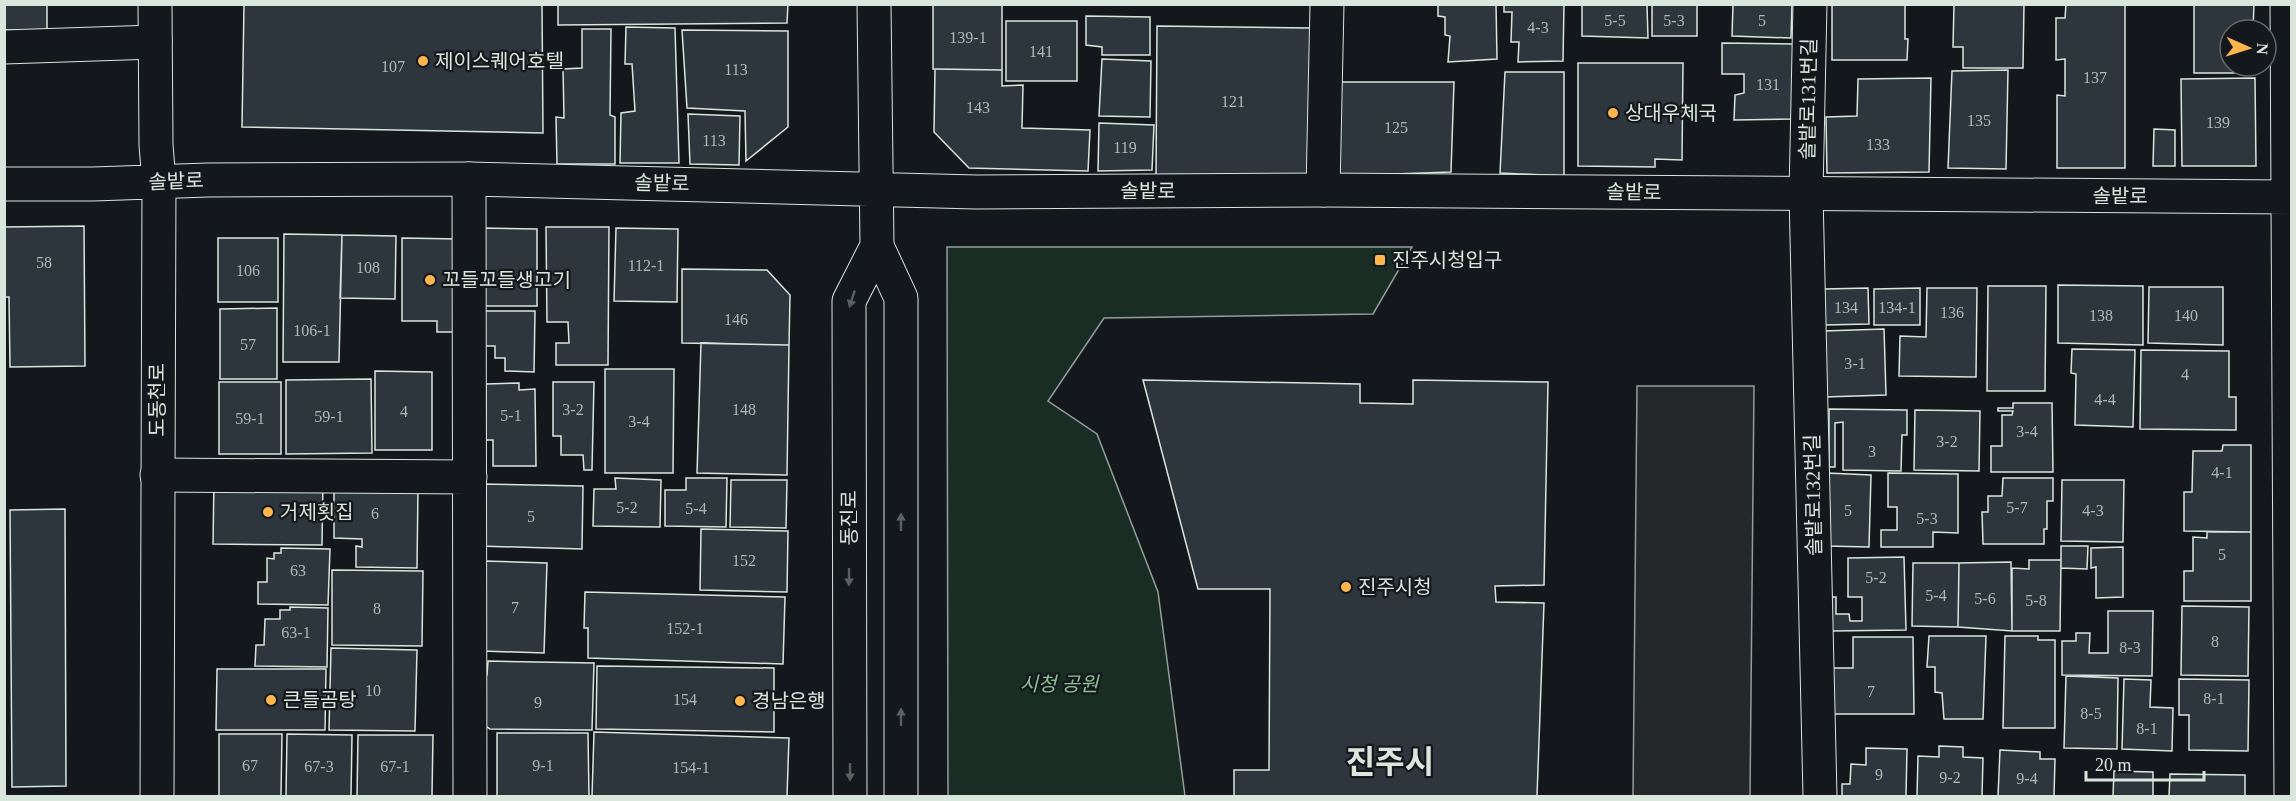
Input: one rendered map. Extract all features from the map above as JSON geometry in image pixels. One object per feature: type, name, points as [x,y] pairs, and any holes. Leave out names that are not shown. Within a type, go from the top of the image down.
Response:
[{"type":"street","name":"도동천로","points":[[155,4],[159,182],[157,796]]},
{"type":"street","name":"동진로","points":[[874,4],[877,246],[901,298],[901,796]]},
{"type":"street","points":[[1323,189],[1328,4]]},
{"type":"street","name":"솔밭로131번길","points":[[1806,194],[1810,4]]},
{"type":"street","points":[[2287,4],[2290,197],[2291,796]]},
{"type":"street","points":[[4,47],[155,42]]},
{"type":"street","points":[[469,179],[470,796]]},
{"type":"street","name":"솔밭로","points":[[4,184],[469,179],[976,192],[1323,189],[2290,197]]},
{"type":"street","name":"솔밭로132번길","points":[[1806,194],[1820,796]]},
{"type":"street","name":"동진로","points":[[850,796],[849,301],[877,246]]},
{"type":"street","points":[[157,475],[470,477]]},
{"type":"green space","name":"시청 공원","points":[[947,247],[1412,247],[1373,314],[1104,318],[1048,401],[1097,434],[1158,592],[1185,796],[948,796]]},
{"type":"shaded area","points":[[1637,386],[1754,386],[1750,796],[1633,796]]},
{"type":"building","points":[[4,4],[47,4],[47,30],[4,30]]},
{"type":"building","name":"제이스퀘어호텔","points":[[244,4],[542,4],[543,133],[242,127]]},
{"type":"building","points":[[558,4],[788,4],[787,23],[558,25]]},
{"type":"building","points":[[1002,4],[1002,70],[933,69],[933,5]]},
{"type":"building","points":[[1438,4],[1496,4],[1497,59],[1448,62],[1450,36],[1445,35],[1445,17],[1438,16]]},
{"type":"building","points":[[1504,4],[1564,4],[1563,61],[1518,62],[1519,42],[1511,42],[1512,12],[1504,12]]},
{"type":"building","points":[[1582,4],[1647,4],[1648,38],[1582,36]]},
{"type":"building","points":[[1652,4],[1697,4],[1697,36],[1652,36]]},
{"type":"building","points":[[1733,4],[1792,4],[1791,38],[1732,36]]},
{"type":"building","points":[[1832,4],[1905,4],[1907,60],[1832,60]]},
{"type":"building","points":[[1954,4],[2024,4],[2023,68],[1963,68],[1963,47],[1953,47]]},
{"type":"building","points":[[2066,4],[2125,4],[2125,168],[2057,168],[2057,95],[2065,96],[2065,59],[2056,60],[2056,18],[2065,18]]},
{"type":"building","points":[[2194,4],[2254,4],[2253,18],[2218,18],[2218,73],[2194,73]]},
{"type":"building","points":[[1086,16],[1150,17],[1150,55],[1102,55],[1102,47],[1086,45]]},
{"type":"building","points":[[1006,21],[1077,21],[1077,81],[1006,81]]},
{"type":"building","points":[[1157,26],[1310,28],[1309,174],[1156,176]]},
{"type":"building","points":[[626,27],[675,28],[679,163],[620,163],[621,113],[635,111],[632,64],[625,64]]},
{"type":"building","points":[[582,29],[611,29],[610,115],[615,117],[615,164],[557,164],[556,117],[564,118],[563,69],[582,68]]},
{"type":"building","points":[[682,30],[788,31],[788,127],[746,161],[745,111],[687,108]]},
{"type":"building","points":[[1722,43],[1793,44],[1792,119],[1734,120],[1735,95],[1744,93],[1744,74],[1722,74]]},
{"type":"building","points":[[1102,59],[1151,61],[1150,117],[1099,116]]},
{"type":"building","points":[[1578,63],[1683,63],[1682,160],[1655,159],[1655,167],[1578,166]]},
{"type":"building","points":[[935,69],[1002,70],[1002,86],[1023,85],[1022,128],[1090,130],[1088,171],[969,168],[934,132]]},
{"type":"building","points":[[2008,70],[2006,169],[1948,168],[1952,71]]},
{"type":"building","points":[[1505,72],[1564,72],[1564,176],[1500,173]]},
{"type":"building","points":[[1931,78],[1929,172],[1827,173],[1826,117],[1857,116],[1858,79]]},
{"type":"building","points":[[2255,78],[2256,166],[2182,166],[2181,79]]},
{"type":"building","points":[[1340,82],[1454,82],[1451,172],[1337,176]]},
{"type":"building","points":[[688,114],[740,116],[739,165],[690,164]]},
{"type":"building","points":[[1099,123],[1154,125],[1152,170],[1098,171]]},
{"type":"building","points":[[2154,129],[2175,130],[2175,166],[2153,166]]},
{"type":"building","points":[[84,226],[85,366],[10,367],[9,297],[4,297],[4,227]]},
{"type":"building","points":[[546,227],[609,227],[608,365],[556,365],[556,343],[569,343],[568,322],[547,322]]},
{"type":"building","points":[[480,228],[537,229],[537,306],[479,306]]},
{"type":"building","points":[[616,228],[678,229],[677,302],[614,301]]},
{"type":"building","points":[[284,234],[342,235],[339,362],[283,362]]},
{"type":"building","points":[[342,235],[396,236],[395,299],[340,298]]},
{"type":"building","points":[[218,238],[278,238],[278,302],[218,302]]},
{"type":"building","name":"꼬들꼬들생고기","points":[[402,238],[458,239],[457,332],[437,332],[437,321],[402,321]]},
{"type":"building","points":[[682,269],[767,270],[790,295],[789,345],[682,343]]},
{"type":"building","points":[[2058,285],[2143,286],[2143,345],[2058,343]]},
{"type":"building","points":[[1988,286],[2046,286],[2045,391],[1987,391]]},
{"type":"building","points":[[2149,287],[2223,287],[2223,345],[2148,343]]},
{"type":"building","points":[[1868,288],[1869,324],[1824,325],[1824,289]]},
{"type":"building","points":[[1920,288],[1920,325],[1874,325],[1874,289]]},
{"type":"building","points":[[1927,288],[1977,288],[1976,377],[1899,376],[1900,336],[1926,337]]},
{"type":"building","points":[[277,308],[277,379],[220,379],[220,309]]},
{"type":"building","points":[[483,311],[535,311],[534,372],[505,371],[505,358],[495,358],[495,346],[482,346]]},
{"type":"building","points":[[1884,329],[1886,395],[1825,397],[1824,331]]},
{"type":"building","points":[[701,343],[789,345],[787,475],[697,473]]},
{"type":"building","points":[[2072,349],[2135,350],[2133,427],[2075,425],[2076,374],[2071,373]]},
{"type":"building","points":[[2141,350],[2229,351],[2229,397],[2236,397],[2236,430],[2140,429]]},
{"type":"building","points":[[605,369],[674,369],[673,473],[605,473]]},
{"type":"building","points":[[375,371],[432,372],[432,450],[375,450]]},
{"type":"building","points":[[371,379],[372,453],[286,454],[286,380]]},
{"type":"building","name":"진주시청","points":[[1143,380],[1360,384],[1360,403],[1413,404],[1413,380],[1548,382],[1544,585],[1495,586],[1496,602],[1544,603],[1537,796],[1234,796],[1234,770],[1269,770],[1270,589],[1198,589]]},
{"type":"building","points":[[219,382],[281,382],[281,454],[219,454]]},
{"type":"building","points":[[553,382],[594,382],[592,470],[584,470],[583,455],[561,455],[561,436],[553,436]]},
{"type":"building","points":[[519,383],[519,390],[535,389],[536,466],[493,466],[493,440],[486,440],[486,384]]},
{"type":"building","points":[[2013,403],[2052,403],[2053,472],[1991,472],[1991,446],[2002,446],[2002,415],[2012,415],[2013,411],[1998,411],[1998,408],[2013,408]]},
{"type":"building","points":[[1829,409],[1907,410],[1907,435],[1902,435],[1901,471],[1843,470],[1843,422],[1835,423],[1835,467],[1829,467]]},
{"type":"building","points":[[1915,410],[1980,411],[1979,471],[1914,470]]},
{"type":"building","points":[[2223,445],[2251,445],[2251,532],[2184,531],[2184,492],[2192,492],[2193,451],[2222,451]]},
{"type":"building","points":[[1827,473],[1871,475],[1869,547],[1826,546]]},
{"type":"building","points":[[1888,473],[1958,474],[1958,533],[1933,532],[1933,547],[1881,547],[1881,530],[1897,530],[1897,507],[1888,507]]},
{"type":"building","points":[[615,478],[661,480],[660,527],[593,526],[594,489],[616,489]]},
{"type":"building","points":[[686,478],[727,478],[726,527],[665,526],[665,490],[686,490]]},
{"type":"building","points":[[2003,478],[2053,478],[2053,501],[2047,501],[2047,529],[2044,529],[2044,544],[1983,544],[1982,512],[1988,512],[1988,496],[2002,496]]},
{"type":"building","name":"거제횟집","points":[[214,479],[323,480],[322,545],[213,544]]},
{"type":"building","points":[[731,480],[787,480],[786,528],[730,527]]},
{"type":"building","points":[[2062,480],[2124,480],[2123,542],[2061,541]]},
{"type":"building","points":[[479,484],[583,486],[582,549],[479,546]]},
{"type":"building","points":[[334,487],[418,488],[417,568],[356,567],[356,546],[362,547],[362,539],[334,538]]},
{"type":"building","points":[[65,509],[66,786],[12,787],[10,510]]},
{"type":"building","points":[[701,529],[788,531],[787,592],[700,590]]},
{"type":"building","points":[[2207,532],[2251,532],[2251,601],[2184,601],[2184,571],[2193,571],[2193,537],[2207,538]]},
{"type":"building","points":[[2061,546],[2088,546],[2087,569],[2061,568]]},
{"type":"building","points":[[2123,547],[2123,597],[2096,598],[2096,567],[2091,568],[2091,548]]},
{"type":"building","points":[[281,548],[330,549],[328,605],[258,604],[258,582],[267,582],[267,558],[274,559],[274,553],[281,553]]},
{"type":"building","points":[[1904,557],[1906,630],[1832,631],[1831,597],[1836,597],[1836,614],[1849,614],[1850,621],[1862,621],[1862,597],[1848,597],[1848,558]]},
{"type":"building","points":[[2029,560],[2061,560],[2060,631],[2012,631],[2012,568],[2029,569]]},
{"type":"building","points":[[485,561],[547,563],[544,653],[483,651]]},
{"type":"building","points":[[2011,562],[2012,631],[1958,627],[1959,563]]},
{"type":"building","points":[[1913,563],[1959,563],[1958,627],[1912,626]]},
{"type":"building","points":[[332,570],[423,571],[422,646],[332,645]]},
{"type":"building","points":[[585,592],[785,597],[783,664],[588,658],[588,628],[584,628]]},
{"type":"building","points":[[2182,606],[2249,607],[2248,676],[2181,675]]},
{"type":"building","points":[[290,607],[328,608],[327,667],[255,666],[256,645],[264,645],[265,619],[280,619],[280,610],[290,610]]},
{"type":"building","points":[[2108,611],[2153,611],[2152,676],[2062,675],[2062,641],[2076,641],[2076,633],[2090,633],[2089,653],[2108,653]]},
{"type":"building","points":[[1929,636],[1986,636],[1983,719],[1944,719],[1942,693],[1935,692],[1935,667],[1927,667]]},
{"type":"building","points":[[2005,636],[2038,636],[2038,640],[2055,640],[2055,728],[2003,728]]},
{"type":"building","points":[[1853,637],[1913,637],[1914,714],[1829,714],[1829,668],[1853,668]]},
{"type":"building","points":[[331,648],[417,650],[415,731],[329,730]]},
{"type":"building","points":[[488,661],[594,663],[592,730],[490,729],[483,724],[483,680],[487,675]]},
{"type":"building","points":[[597,666],[774,668],[774,732],[596,729]]},
{"type":"building","name":"큰들곰탕","points":[[217,669],[326,669],[325,730],[216,730]]},
{"type":"building","points":[[2066,676],[2118,678],[2117,749],[2064,748]]},
{"type":"building","points":[[2124,679],[2151,680],[2150,707],[2173,708],[2172,751],[2122,749]]},
{"type":"building","points":[[2179,679],[2249,680],[2248,751],[2189,750],[2189,715],[2179,715]]},
{"type":"building","points":[[594,732],[789,738],[787,796],[592,796]]},
{"type":"building","points":[[497,733],[588,733],[589,796],[497,796]]},
{"type":"building","points":[[219,734],[282,734],[281,796],[219,796]]},
{"type":"building","points":[[287,734],[352,735],[351,796],[286,796]]},
{"type":"building","points":[[358,735],[433,735],[432,796],[357,796]]},
{"type":"building","points":[[1939,746],[1963,747],[1963,757],[1983,758],[1982,796],[1917,796],[1918,756],[1939,757]]},
{"type":"building","points":[[1866,748],[1907,749],[1906,796],[1842,796],[1842,784],[1850,784],[1851,764],[1866,765]]},
{"type":"building","points":[[2000,750],[2040,752],[2040,759],[2055,759],[2054,796],[1998,796]]},
{"type":"building","points":[[2114,771],[2153,772],[2153,796],[2113,796]]},
{"type":"building","points":[[2170,774],[2245,775],[2245,796],[2169,796]]},
{"type":"place","name":"제이스퀘어호텔","points":[[423,61]]},
{"type":"place","name":"상대우체국","points":[[1613,113]]},
{"type":"place","name":"진주시청입구","points":[[1380,260]]},
{"type":"place","name":"꼬들꼬들생고기","points":[[430,280]]},
{"type":"place","name":"거제횟집","points":[[268,512]]},
{"type":"place","name":"진주시청","points":[[1346,587]]},
{"type":"place","name":"큰들곰탕","points":[[271,700]]},
{"type":"place","name":"경남은행","points":[[740,701]]},
{"type":"district","name":"진주시","points":[[1390,762]]}]
